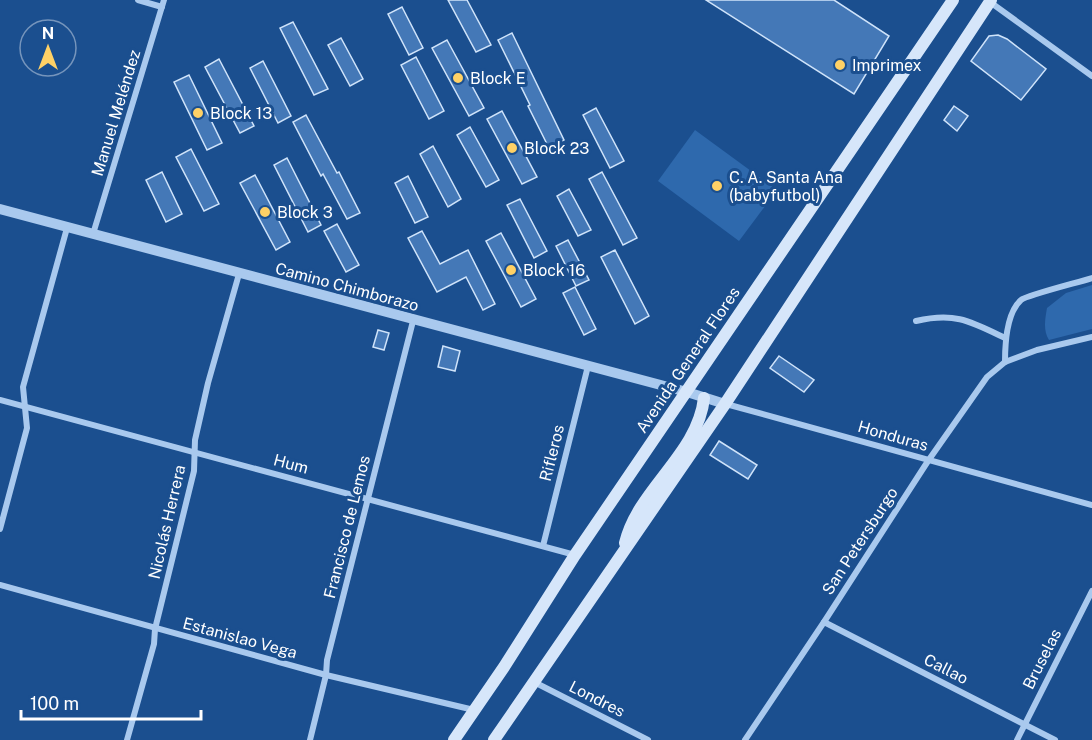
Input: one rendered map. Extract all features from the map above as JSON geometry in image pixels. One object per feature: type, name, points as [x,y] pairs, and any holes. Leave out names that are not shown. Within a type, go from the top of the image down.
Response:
[{"type":"main road","name":"Avenida General Flores","points":[[454,740],[575,555],[953,0]]},
{"type":"main road","points":[[494,740],[725,404],[990,1]]},
{"type":"main road","points":[[623,553],[627,532],[633,521],[699,423],[704,398]]},
{"type":"street","points":[[138,0],[163,3]]},
{"type":"street","points":[[990,1],[1092,76]]},
{"type":"street","name":"Manuel Meléndez","points":[[93,234],[163,3]]},
{"type":"street","name":"Camino Chimborazo","points":[[0,209],[413,321],[687,392]]},
{"type":"street","points":[[0,528],[27,428],[23,387],[67,228]]},
{"type":"street","name":"Nicolás Herrera","points":[[127,740],[154,644],[155,629],[194,471],[195,440],[208,383],[239,274]]},
{"type":"street","points":[[1092,278],[1022,299],[1014,309],[1005,338],[1005,362],[1037,350],[1092,337]]},
{"type":"street","points":[[916,321],[951,316],[974,322],[1005,338]]},
{"type":"street","name":"Francisco de Lemos","points":[[310,740],[326,675],[327,660],[413,321]]},
{"type":"street","name":"San Petersburgo","points":[[745,740],[825,622],[928,461],[987,377],[1005,362]]},
{"type":"street","name":"Rifleros","points":[[543,546],[588,366]]},
{"type":"street","name":"Honduras","points":[[687,392],[1092,505]]},
{"type":"street","name":"Hum","points":[[0,400],[575,555]]},
{"type":"street","name":"Estanislao Vega","points":[[0,585],[326,675],[474,710]]},
{"type":"street","name":"Bruselas","points":[[1017,740],[1092,591]]},
{"type":"street","name":"Callao","points":[[825,622],[1055,740]]},
{"type":"street","name":"Londres","points":[[534,682],[648,740]]},
{"type":"shaded area","name":"C. A. Santa Ana (babyfutbol)","points":[[695,130],[777,190],[739,241],[658,181]]},
{"type":"shaded area","points":[[1092,285],[1092,329],[1049,340],[1045,329],[1047,308],[1066,293]]},
{"type":"building","points":[[448,0],[467,0],[491,45],[476,52]]},
{"type":"building","name":"Imprimex","points":[[706,0],[834,0],[889,36],[854,94]]},
{"type":"building","points":[[402,7],[423,48],[409,55],[388,14]]},
{"type":"building","points":[[293,22],[328,89],[314,95],[280,28]]},
{"type":"building","points":[[512,33],[564,140],[549,148],[498,40]]},
{"type":"building","points":[[998,35],[1007,39],[1046,69],[1021,100],[971,61],[989,36]]},
{"type":"building","points":[[341,38],[363,79],[350,86],[328,45]]},
{"type":"building","name":"Block E","points":[[447,40],[484,108],[469,116],[432,48]]},
{"type":"building","points":[[416,57],[444,111],[429,119],[401,65]]},
{"type":"building","points":[[219,59],[254,126],[240,133],[205,67]]},
{"type":"building","points":[[263,61],[291,116],[278,123],[250,68]]},
{"type":"building","name":"Block 13","points":[[189,75],[222,143],[207,150],[174,82]]},
{"type":"building","points":[[954,106],[968,116],[957,131],[944,120]]},
{"type":"building","points":[[596,108],[624,161],[610,168],[583,115]]},
{"type":"building","name":"Block 23","points":[[502,111],[537,177],[522,184],[487,119]]},
{"type":"building","points":[[306,115],[360,213],[347,219],[323,174],[321,176],[293,122]]},
{"type":"building","points":[[470,127],[499,180],[486,187],[457,135]]},
{"type":"building","points":[[433,146],[461,199],[448,207],[420,154]]},
{"type":"building","points":[[191,149],[219,204],[204,211],[176,157]]},
{"type":"building","points":[[287,158],[321,225],[308,232],[274,165]]},
{"type":"building","points":[[162,172],[182,214],[166,222],[146,180]]},
{"type":"building","points":[[602,172],[637,238],[623,245],[589,179]]},
{"type":"building","name":"Block 3","points":[[255,175],[290,242],[276,250],[240,183]]},
{"type":"building","points":[[408,176],[428,217],[415,223],[395,183]]},
{"type":"building","points":[[569,189],[591,230],[578,236],[557,196]]},
{"type":"building","points":[[520,199],[547,251],[534,258],[507,205]]},
{"type":"building","points":[[337,224],[359,265],[346,272],[324,231]]},
{"type":"building","points":[[422,231],[440,264],[468,250],[495,304],[483,310],[466,277],[437,292],[408,238]]},
{"type":"building","name":"Block 16","points":[[501,233],[536,299],[521,307],[486,241]]},
{"type":"building","points":[[568,240],[589,280],[576,286],[556,246]]},
{"type":"building","points":[[615,250],[649,316],[635,324],[601,257]]},
{"type":"building","points":[[575,287],[596,329],[584,335],[563,293]]},
{"type":"building","points":[[378,330],[389,333],[384,350],[373,347]]},
{"type":"building","points":[[443,346],[460,351],[455,371],[438,367]]},
{"type":"building","points":[[779,356],[814,380],[804,392],[770,368]]},
{"type":"building","points":[[719,441],[757,465],[748,479],[710,455]]},
{"type":"place","name":"Imprimex","points":[[840,65]]},
{"type":"place","name":"Block E","points":[[458,78]]},
{"type":"place","name":"Block 13","points":[[198,113]]},
{"type":"place","name":"Block 23","points":[[512,148]]},
{"type":"place","name":"C. A. Santa Ana (babyfutbol)","points":[[717,186]]},
{"type":"place","name":"Block 3","points":[[265,212]]},
{"type":"place","name":"Block 16","points":[[511,270]]}]
